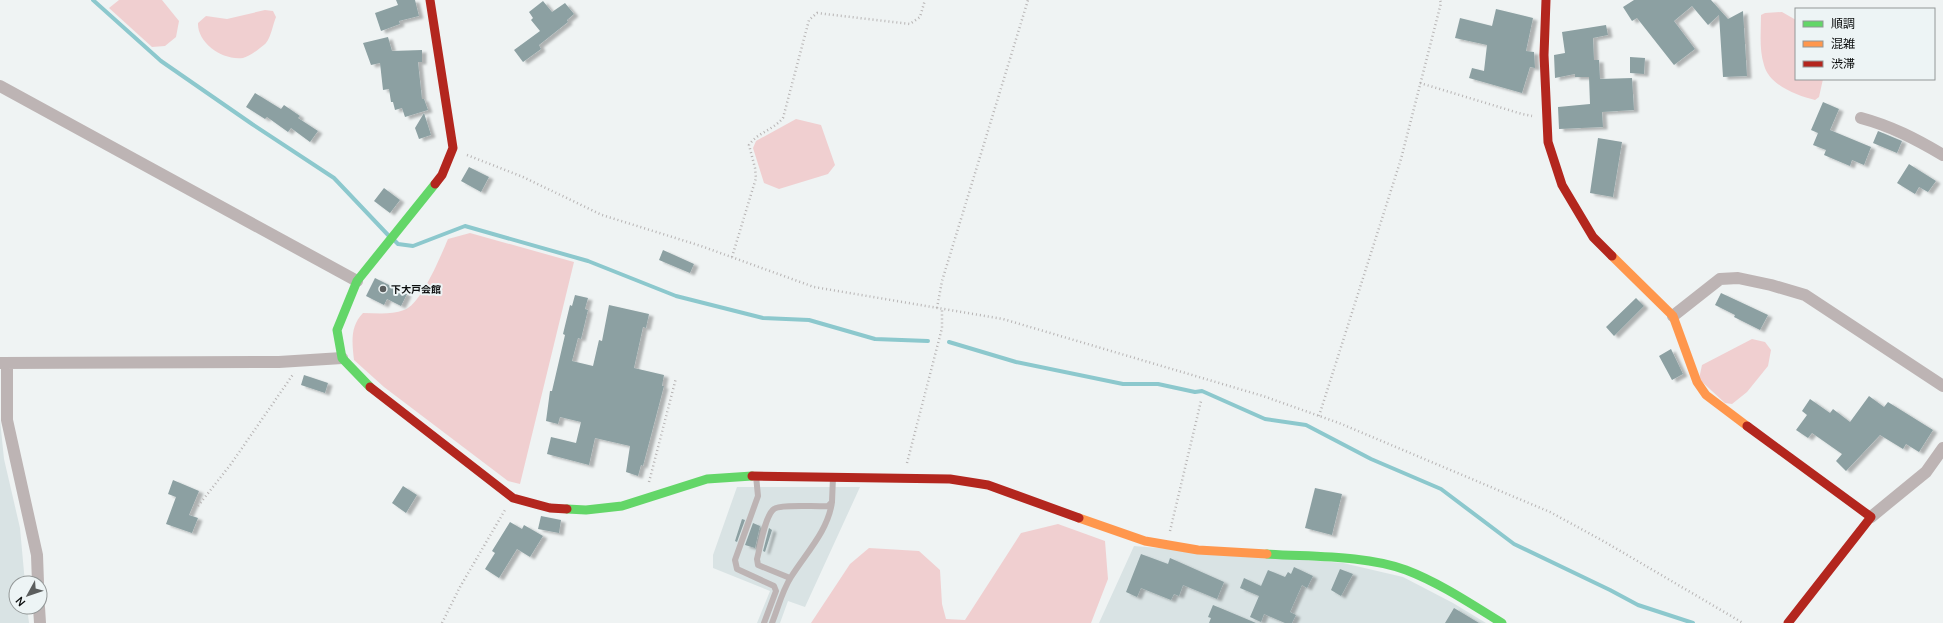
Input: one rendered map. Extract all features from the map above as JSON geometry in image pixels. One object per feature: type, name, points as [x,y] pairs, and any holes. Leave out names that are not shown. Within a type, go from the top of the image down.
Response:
[{"type":"street","points":[[430,0],[453,148],[442,175],[357,281],[337,330],[342,358],[372,389],[513,498],[550,508],[586,510],[622,506],[707,479],[756,476],[950,479],[988,485],[1145,541],[1198,550],[1371,561],[1406,570],[1452,592],[1502,623]]},
{"type":"street","points":[[1546,0],[1544,56],[1548,142],[1562,185],[1579,215],[1593,237],[1673,316],[1697,382],[1706,395],[1871,517]]},
{"type":"street","points":[[0,86],[357,281]]},
{"type":"street","points":[[1861,118],[1882,124],[1910,136],[1943,155]]},
{"type":"street","points":[[1673,316],[1720,279],[1738,278],[1778,287],[1805,295],[1943,386]]},
{"type":"street","points":[[38,575],[37,555],[7,420],[3,363],[279,362],[342,358]]},
{"type":"street","points":[[1788,623],[1871,517],[1926,472],[1943,448]]},
{"type":"lane","points":[[756,476],[758,496],[735,560],[737,569],[742,573],[774,586],[776,591],[764,623]]},
{"type":"lane","points":[[772,623],[790,578],[825,527],[831,514],[833,476]]},
{"type":"lane","points":[[790,578],[758,565],[757,559],[768,515],[774,508],[828,506],[832,502]]},
{"type":"path","points":[[732,257],[756,178],[749,145],[754,137],[776,126],[783,118],[810,20],[817,13],[910,24],[920,17],[925,0]]},
{"type":"path","points":[[937,308],[942,281],[1028,0]]},
{"type":"path","points":[[1319,416],[1398,166],[1442,3],[1440,0]]},
{"type":"path","points":[[1420,84],[1522,114],[1547,118]]},
{"type":"path","points":[[453,148],[494,167],[523,177],[602,215],[701,246],[814,287],[1003,319],[1263,396],[1319,416],[1444,466],[1550,512],[1605,542],[1743,623]]},
{"type":"path","points":[[907,478],[907,464],[942,328],[942,309]]},
{"type":"path","points":[[198,506],[231,464],[302,361]]},
{"type":"path","points":[[647,498],[649,483],[676,378]]},
{"type":"path","points":[[1167,545],[1201,402]]},
{"type":"path","points":[[442,623],[460,587],[513,498]]},
{"type":"shaded area","points":[[119,0],[162,0],[179,21],[176,37],[165,46],[152,47],[109,8]]},
{"type":"shaded area","points":[[265,10],[273,11],[276,17],[269,37],[262,47],[243,58],[227,57],[220,54],[207,44],[199,30],[198,23],[206,16],[227,19]]},
{"type":"shaded area","points":[[1782,12],[1795,19],[1795,80],[1823,80],[1819,97],[1815,100],[1800,96],[1778,84],[1767,72],[1762,59],[1761,47],[1761,15],[1765,13]]},
{"type":"shaded area","points":[[796,119],[821,125],[835,165],[828,174],[779,189],[764,183],[753,148],[756,141]]},
{"type":"shaded area","points":[[470,233],[574,262],[520,484],[508,481],[384,387],[354,360],[354,329],[363,313],[394,313],[404,310],[410,306],[424,290],[448,239]]},
{"type":"shaded area","points":[[1752,339],[1765,342],[1771,350],[1768,366],[1747,392],[1732,404],[1725,403],[1699,379],[1702,365]]},
{"type":"shaded area","points":[[0,420],[4,459],[20,528],[24,575],[8,575],[8,615],[28,615],[29,623],[0,623]]},
{"type":"shaded area","points":[[737,487],[860,487],[805,607],[788,601],[780,623],[757,623],[770,591],[713,568],[713,555]]},
{"type":"shaded area","points":[[1058,524],[1105,541],[1108,579],[1091,623],[811,623],[850,564],[869,548],[919,551],[940,570],[942,604],[946,619],[965,620],[1021,533]]},
{"type":"shaded area","points":[[1134,546],[1343,563],[1403,577],[1453,603],[1486,623],[1099,623]]},
{"type":"building","points":[[396,0],[415,0],[419,16],[399,21],[400,24],[381,31],[375,13],[398,5]]},
{"type":"building","points":[[1634,0],[1711,0],[1728,19],[1743,11],[1747,76],[1723,77],[1719,15],[1708,25],[1692,6],[1674,21],[1695,49],[1674,65],[1637,18],[1632,21],[1623,7]]},
{"type":"building","points":[[543,1],[552,12],[565,3],[574,14],[567,20],[568,22],[539,45],[541,49],[523,62],[514,50],[540,31],[531,20],[533,18],[529,12]]},
{"type":"building","points":[[1496,9],[1533,18],[1526,51],[1534,52],[1535,68],[1530,67],[1522,93],[1469,78],[1472,68],[1484,71],[1487,45],[1455,38],[1460,18],[1492,26]]},
{"type":"building","points":[[1606,25],[1608,35],[1593,38],[1594,60],[1599,60],[1600,79],[1632,78],[1634,110],[1602,112],[1603,127],[1559,129],[1558,107],[1590,104],[1589,77],[1575,77],[1575,74],[1555,78],[1554,55],[1565,53],[1562,32]]},
{"type":"building","points":[[388,37],[392,51],[422,50],[422,62],[418,62],[422,99],[424,99],[428,110],[405,117],[402,108],[395,110],[393,102],[391,102],[389,89],[383,90],[380,63],[371,65],[363,43]]},
{"type":"building","points":[[1630,57],[1645,58],[1644,74],[1630,73]]},
{"type":"building","points":[[255,93],[281,109],[284,105],[300,116],[298,118],[318,131],[310,142],[291,128],[288,132],[267,117],[265,119],[246,107]]},
{"type":"building","points":[[1823,102],[1839,109],[1830,130],[1871,147],[1864,165],[1852,160],[1850,166],[1824,155],[1826,150],[1813,145],[1818,133],[1811,130]]},
{"type":"building","points":[[424,113],[431,135],[419,139],[415,128]]},
{"type":"building","points":[[1878,131],[1902,141],[1897,153],[1873,143]]},
{"type":"building","points":[[1598,138],[1622,142],[1613,197],[1590,193]]},
{"type":"building","points":[[1909,164],[1936,181],[1928,192],[1919,187],[1915,194],[1897,183]]},
{"type":"building","points":[[469,167],[489,177],[481,192],[461,181]]},
{"type":"building","points":[[384,188],[400,200],[390,213],[374,201]]},
{"type":"building","points":[[663,250],[694,264],[690,273],[659,260]]},
{"type":"building","name":"下大戸会館","points":[[375,278],[407,294],[401,306],[387,299],[384,305],[366,296]]},
{"type":"building","points":[[1721,293],[1768,315],[1760,330],[1734,317],[1735,315],[1715,305]]},
{"type":"building","points":[[575,295],[588,298],[585,309],[588,310],[581,339],[578,338],[572,361],[593,366],[599,340],[602,341],[609,305],[649,314],[646,328],[643,327],[634,368],[664,375],[662,386],[664,386],[643,466],[641,465],[638,476],[626,472],[630,446],[595,438],[589,465],[547,454],[551,437],[576,443],[581,422],[560,417],[558,424],[546,421],[550,391],[552,391],[565,335],[563,334],[570,305],[572,306]]},
{"type":"building","points":[[1636,298],[1644,306],[1614,336],[1606,327]]},
{"type":"building","points":[[1671,349],[1683,374],[1672,380],[1659,356]]},
{"type":"building","points":[[304,375],[328,383],[325,393],[301,385]]},
{"type":"building","points":[[1869,396],[1884,407],[1888,402],[1933,430],[1919,452],[1906,444],[1903,449],[1880,435],[1846,471],[1836,461],[1842,454],[1812,433],[1808,438],[1796,430],[1807,415],[1802,411],[1810,399],[1830,413],[1833,409],[1850,422]]},
{"type":"building","points":[[173,480],[199,491],[189,515],[198,518],[192,533],[166,524],[176,497],[168,494]]},
{"type":"building","points":[[403,486],[417,495],[406,513],[392,503]]},
{"type":"building","points":[[1315,488],[1342,494],[1332,535],[1305,528]]},
{"type":"building","points":[[541,516],[561,520],[559,533],[538,529]]},
{"type":"building","points":[[742,519],[745,520],[737,542],[735,541]]},
{"type":"building","points":[[510,522],[522,529],[524,525],[543,536],[530,557],[517,549],[499,578],[485,569],[495,553],[492,551]]},
{"type":"building","points":[[753,523],[760,526],[755,548],[745,545]]},
{"type":"building","points":[[769,528],[772,530],[765,552],[763,551]]},
{"type":"building","points":[[1141,554],[1168,564],[1170,558],[1224,582],[1217,599],[1183,585],[1179,596],[1174,594],[1171,600],[1141,588],[1137,597],[1126,592]]},
{"type":"building","points":[[1294,567],[1313,576],[1307,588],[1302,585],[1290,612],[1296,615],[1292,623],[1285,623],[1264,614],[1261,622],[1250,617],[1259,596],[1240,588],[1244,578],[1261,586],[1268,570],[1285,577],[1288,572],[1291,574]]},
{"type":"building","points":[[1340,569],[1353,574],[1341,596],[1331,590]]},
{"type":"building","points":[[1213,605],[1256,623],[1209,623],[1211,618],[1208,617]]},
{"type":"building","points":[[1454,608],[1479,623],[1445,623]]},
{"type":"waterway","points":[[93,0],[161,61],[252,124],[334,178],[389,236]]},
{"type":"waterway","points":[[394,240],[398,244],[413,246],[465,226],[588,261],[676,296],[763,318],[809,320],[875,339],[928,341]]},
{"type":"waterway","points":[[949,342],[1016,362],[1123,384],[1158,384],[1195,392],[1202,391],[1265,419],[1306,425],[1371,459],[1441,489],[1514,544],[1638,605],[1693,623]]},
{"type":"traffic: fast","points":[[370,387],[342,358],[337,330],[357,281],[435,184]]},
{"type":"traffic: fast","points":[[567,509],[586,510],[622,506],[707,479],[752,476]]},
{"type":"traffic: fast","points":[[1267,554],[1356,559],[1390,565],[1419,575],[1431,581],[1502,623]]},
{"type":"traffic: slow","points":[[1612,256],[1673,316],[1697,382],[1706,395],[1747,426]]},
{"type":"traffic: slow","points":[[1079,518],[1145,541],[1198,550],[1267,554]]},
{"type":"traffic: jam","points":[[430,0],[453,148],[442,175],[435,184]]},
{"type":"traffic: jam","points":[[1546,0],[1544,55],[1548,142],[1562,185],[1593,237],[1612,256]]},
{"type":"traffic: jam","points":[[370,387],[513,498],[550,508],[567,509]]},
{"type":"traffic: jam","points":[[1747,426],[1871,517],[1788,623]]},
{"type":"traffic: jam","points":[[752,476],[950,479],[988,485],[1079,518]]},
{"type":"place","name":"下大戸会館","points":[[383,289]]}]
